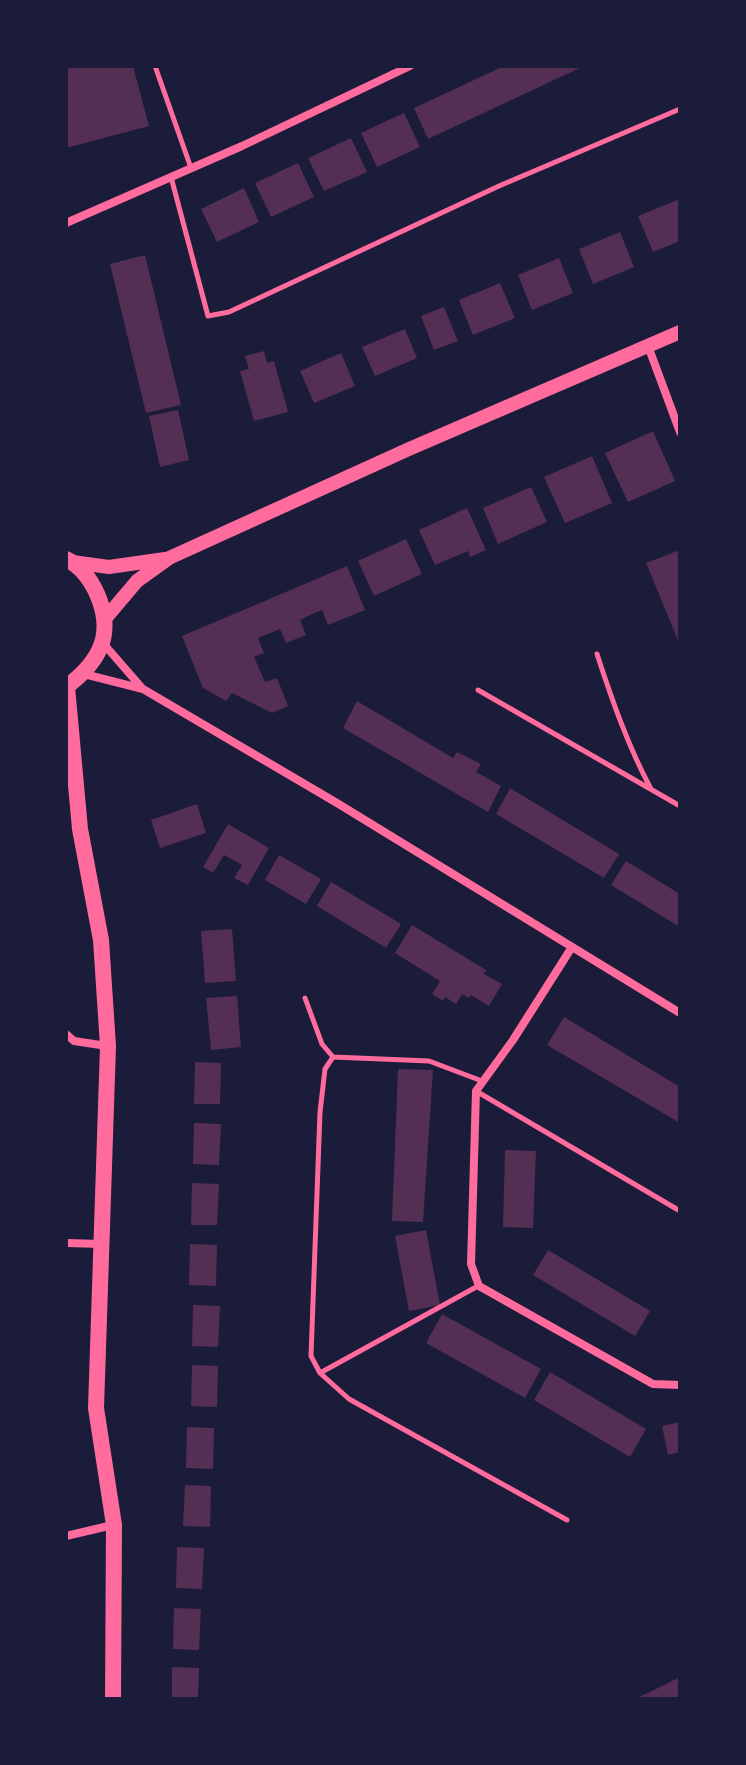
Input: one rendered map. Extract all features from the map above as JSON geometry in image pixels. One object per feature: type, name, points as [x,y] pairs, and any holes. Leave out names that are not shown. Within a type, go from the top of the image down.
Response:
[{"type":"main road","points":[[69,561],[95,587],[104,620],[102,642],[84,674],[66,687],[80,829],[101,940],[108,1046],[96,1408],[114,1525],[113,1699]]},
{"type":"main road","points":[[66,792],[80,829]]},
{"type":"street","points":[[66,223],[410,66]]},
{"type":"street","points":[[104,620],[137,581],[169,558],[409,449],[680,332]]},
{"type":"street","points":[[648,346],[680,432]]},
{"type":"street","points":[[69,561],[109,567],[169,558]]},
{"type":"street","points":[[102,642],[143,689]]},
{"type":"street","points":[[84,674],[143,689],[337,803],[680,1013]]},
{"type":"street","points":[[572,947],[513,1040],[476,1091],[471,1264],[479,1286],[653,1384],[680,1385]]},
{"type":"street","points":[[66,1034],[74,1041],[108,1046]]},
{"type":"street","points":[[66,1243],[103,1244]]},
{"type":"street","points":[[66,1536],[114,1525]]},
{"type":"lane","points":[[155,66],[191,168]]},
{"type":"lane","points":[[171,177],[208,316],[229,312],[499,186],[680,109]]},
{"type":"lane","points":[[597,654],[624,732],[651,790]]},
{"type":"lane","points":[[478,690],[680,806]]},
{"type":"lane","points":[[305,998],[322,1044],[333,1057],[429,1061],[483,1081]]},
{"type":"lane","points":[[333,1057],[325,1069],[320,1112],[311,1356],[320,1373],[349,1399],[567,1520]]},
{"type":"lane","points":[[476,1091],[680,1211]]},
{"type":"lane","points":[[320,1373],[479,1286]]},
{"type":"building","points":[[66,66],[133,66],[149,126],[66,148]]},
{"type":"building","points":[[504,66],[584,66],[428,139],[414,108]]},
{"type":"building","points":[[404,113],[420,147],[377,167],[361,133]]},
{"type":"building","points":[[351,138],[367,172],[324,191],[308,158]]},
{"type":"building","points":[[298,163],[314,197],[271,217],[255,183]]},
{"type":"building","points":[[244,188],[259,222],[217,242],[201,209]]},
{"type":"building","points":[[680,199],[680,241],[653,252],[638,216]]},
{"type":"building","points":[[620,232],[634,267],[593,284],[579,249]]},
{"type":"building","points":[[145,255],[181,405],[146,413],[110,264]]},
{"type":"building","points":[[559,258],[573,293],[532,310],[518,275]]},
{"type":"building","points":[[500,283],[515,318],[473,335],[459,300]]},
{"type":"building","points":[[444,307],[458,341],[434,350],[421,316]]},
{"type":"building","points":[[405,329],[417,358],[375,376],[362,347]]},
{"type":"building","points":[[264,351],[267,363],[274,361],[288,412],[254,421],[240,371],[249,369],[245,356]]},
{"type":"building","points":[[341,353],[355,386],[314,403],[300,371]]},
{"type":"building","points":[[178,410],[189,460],[160,467],[149,416]]},
{"type":"building","points":[[653,431],[675,481],[628,502],[605,453]]},
{"type":"building","points":[[592,456],[612,503],[565,523],[544,477]]},
{"type":"building","points":[[531,487],[547,522],[498,544],[483,508]]},
{"type":"building","points":[[467,508],[486,550],[470,557],[468,551],[435,565],[419,530]]},
{"type":"building","points":[[406,539],[422,574],[374,596],[358,561]]},
{"type":"building","points":[[680,550],[680,645],[646,563]]},
{"type":"building","points":[[347,566],[365,610],[328,625],[322,610],[310,615],[300,620],[306,635],[286,643],[280,629],[258,638],[264,653],[254,657],[265,682],[277,678],[288,706],[272,713],[232,693],[226,701],[203,688],[182,636]]},
{"type":"building","points":[[357,701],[453,758],[457,752],[481,764],[476,772],[501,786],[488,812],[343,728]]},
{"type":"building","points":[[510,788],[619,854],[604,878],[496,814]]},
{"type":"building","points":[[197,804],[206,833],[160,848],[151,820]]},
{"type":"building","points":[[228,824],[269,848],[248,885],[234,878],[242,865],[224,855],[213,873],[203,867]]},
{"type":"building","points":[[279,855],[321,879],[306,904],[265,880]]},
{"type":"building","points":[[626,861],[680,894],[680,927],[611,885]]},
{"type":"building","points":[[331,882],[401,924],[386,948],[317,906]]},
{"type":"building","points":[[412,925],[486,970],[484,974],[502,984],[489,1006],[471,995],[469,998],[462,994],[456,1004],[432,994],[440,981],[395,953]]},
{"type":"building","points":[[232,929],[236,981],[205,983],[201,931]]},
{"type":"building","points":[[237,996],[241,1047],[211,1050],[206,998]]},
{"type":"building","points":[[564,1017],[680,1087],[680,1123],[547,1045]]},
{"type":"building","points":[[195,1062],[221,1063],[220,1104],[194,1104]]},
{"type":"building","points":[[398,1069],[433,1070],[423,1222],[392,1221]]},
{"type":"building","points":[[194,1123],[221,1124],[219,1165],[193,1164]]},
{"type":"building","points":[[505,1150],[536,1151],[533,1228],[503,1227]]},
{"type":"building","points":[[192,1183],[219,1184],[217,1225],[191,1225]]},
{"type":"building","points":[[426,1230],[440,1305],[409,1311],[395,1236]]},
{"type":"building","points":[[190,1244],[217,1245],[216,1286],[189,1285]]},
{"type":"building","points":[[548,1250],[650,1311],[635,1336],[533,1275]]},
{"type":"building","points":[[193,1305],[220,1306],[218,1347],[192,1346]]},
{"type":"building","points":[[442,1314],[541,1369],[525,1398],[426,1343]]},
{"type":"building","points":[[192,1365],[218,1366],[217,1407],[191,1406]]},
{"type":"building","points":[[550,1372],[646,1429],[630,1457],[534,1400]]},
{"type":"building","points":[[680,1422],[680,1452],[668,1455],[662,1426]]},
{"type":"building","points":[[187,1427],[214,1428],[213,1469],[186,1468]]},
{"type":"building","points":[[185,1485],[211,1486],[210,1527],[183,1526]]},
{"type":"building","points":[[177,1547],[204,1548],[202,1589],[176,1588]]},
{"type":"building","points":[[174,1608],[201,1609],[199,1650],[173,1649]]},
{"type":"building","points":[[172,1667],[199,1668],[198,1699],[172,1699]]},
{"type":"building","points":[[680,1677],[680,1699],[634,1699],[652,1691]]}]
